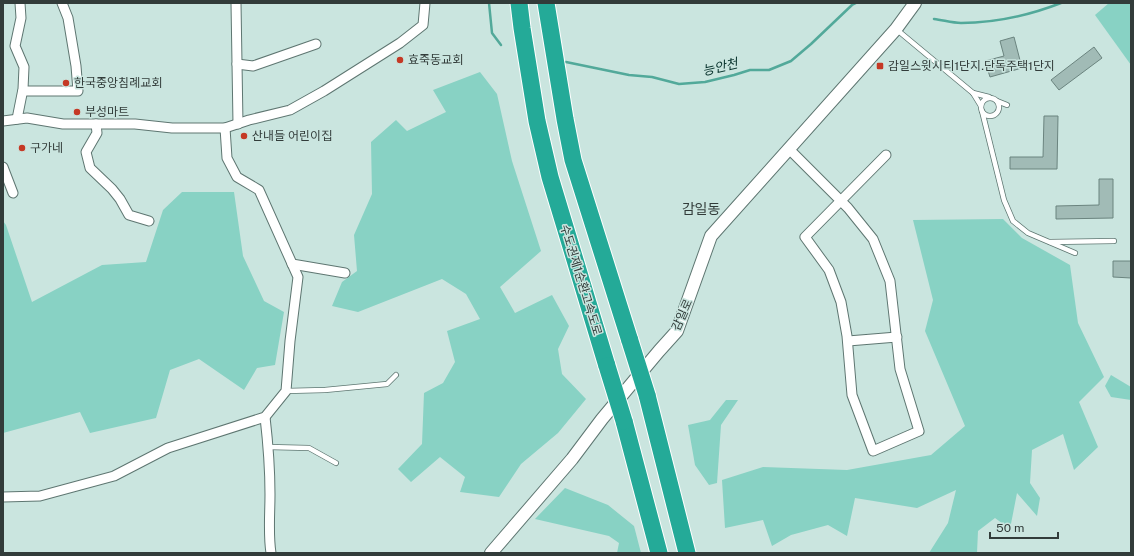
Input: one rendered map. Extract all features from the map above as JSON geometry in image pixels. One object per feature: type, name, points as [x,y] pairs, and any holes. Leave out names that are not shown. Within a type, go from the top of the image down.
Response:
[{"type":"highway","name":"수도권제1순환고속도로","points":[[519,3],[536,121],[550,176],[624,421],[659,553]]},
{"type":"highway","points":[[546,3],[573,160],[647,395],[687,553]]},
{"type":"street","points":[[17,119],[23,91],[24,67],[15,46],[21,18],[20,3]]},
{"type":"street","points":[[23,91],[78,91],[76,66],[68,18],[62,3]]},
{"type":"street","points":[[236,3],[238,124]]},
{"type":"street","points":[[3,121],[27,118],[62,124],[135,124],[172,128],[225,128],[290,110],[324,91],[400,43],[423,25],[425,3]]},
{"type":"street","name":"감일로","points":[[492,553],[572,459],[602,419],[677,331],[712,236],[896,29],[915,3]]},
{"type":"street","points":[[237,64],[253,66],[316,44]]},
{"type":"street","points":[[96,124],[97,133],[86,152],[90,168],[112,189],[129,215],[149,221]]},
{"type":"street","points":[[3,496],[40,496],[114,476],[168,448],[265,417],[286,391],[290,341],[298,277],[259,190],[237,177],[227,158],[225,128]]},
{"type":"street","points":[[789,149],[841,201],[848,208],[873,239],[890,281],[900,369],[919,431],[873,451],[852,395],[848,341],[841,302],[829,270],[805,237],[841,201],[886,156]]},
{"type":"street","points":[[3,168],[13,193]]},
{"type":"street","points":[[292,264],[345,273]]},
{"type":"street","points":[[848,341],[897,337]]},
{"type":"street","points":[[265,417],[268,447],[270,493],[269,541],[271,553]]},
{"type":"lane","points":[[896,29],[973,93],[982,111],[1004,200],[1013,221],[1028,233],[1075,254]]},
{"type":"lane","points":[[973,93],[995,99],[1007,105],[991,116],[985,125]]},
{"type":"lane","points":[[980,106],[983,100],[989,98]]},
{"type":"lane","points":[[997,101],[999,104],[998,110]]},
{"type":"lane","points":[[982,111],[986,115],[991,116]]},
{"type":"lane","points":[[1049,242],[1114,241]]},
{"type":"lane","points":[[286,391],[325,390],[387,384],[396,375]]},
{"type":"lane","points":[[268,447],[309,448],[336,463]]},
{"type":"green space","points":[[1109,3],[1131,3],[1131,65],[1095,15]]},
{"type":"green space","points":[[480,72],[497,94],[512,161],[541,251],[500,287],[515,313],[552,295],[569,326],[558,349],[562,374],[586,399],[558,433],[521,464],[499,497],[460,492],[465,477],[440,457],[411,482],[398,469],[422,444],[424,393],[443,383],[455,362],[447,331],[480,319],[466,294],[442,279],[358,312],[332,306],[342,282],[357,271],[354,235],[372,194],[371,142],[396,120],[407,131],[446,112],[433,90]]},
{"type":"green space","points":[[182,192],[234,192],[243,256],[264,301],[284,312],[275,365],[257,368],[244,390],[199,359],[170,370],[156,418],[90,433],[80,412],[3,433],[3,221],[6,225],[32,302],[102,265],[146,262],[163,210]]},
{"type":"green space","points":[[1003,219],[1022,238],[1070,265],[1078,323],[1104,377],[1079,402],[1098,447],[1074,470],[1063,434],[1032,450],[1030,483],[1040,498],[1037,516],[1017,493],[1010,529],[995,518],[978,531],[977,553],[929,553],[948,523],[956,490],[917,508],[855,498],[847,536],[828,525],[791,535],[772,546],[763,520],[725,528],[722,480],[763,467],[847,470],[931,455],[965,426],[925,331],[933,300],[913,220]]},
{"type":"green space","points":[[1111,375],[1131,387],[1131,400],[1111,397],[1105,386]]},
{"type":"green space","points":[[726,400],[738,400],[721,425],[717,483],[709,485],[695,465],[688,425],[710,420]]},
{"type":"green space","points":[[565,488],[608,505],[634,526],[641,553],[617,553],[619,543],[609,536],[535,519]]},
{"type":"building","points":[[1014,37],[1022,68],[990,77],[985,61],[1004,56],[1000,41]]},
{"type":"building","points":[[1094,47],[1102,58],[1059,90],[1051,80]]},
{"type":"building","points":[[1044,116],[1058,116],[1057,169],[1010,169],[1010,157],[1043,157]]},
{"type":"building","points":[[1099,179],[1113,179],[1113,218],[1056,219],[1056,206],[1099,205]]},
{"type":"building","points":[[1113,261],[1131,261],[1131,278],[1113,277]]},
{"type":"waterway","name":"능안천","points":[[489,3],[492,33],[501,45]]},
{"type":"waterway","name":"능안천","points":[[566,62],[629,75],[652,77],[679,84],[705,82],[750,70],[769,70],[791,61],[856,3]]},
{"type":"waterway","name":"능안천","points":[[934,19],[958,23],[986,22],[1024,15],[1061,3]]},
{"type":"place","name":"효죽동교회","points":[[400,60]]},
{"type":"place","name":"감일스윗시티1단지.단독주택1단지","points":[[880,66]]},
{"type":"place","name":"한국중앙침례교회","points":[[66,83]]},
{"type":"place","name":"부성마트","points":[[77,112]]},
{"type":"place","name":"산내들 어린이집","points":[[244,136]]},
{"type":"place","name":"구가네","points":[[22,148]]},
{"type":"district","name":"감일동","points":[[701,209]]}]
